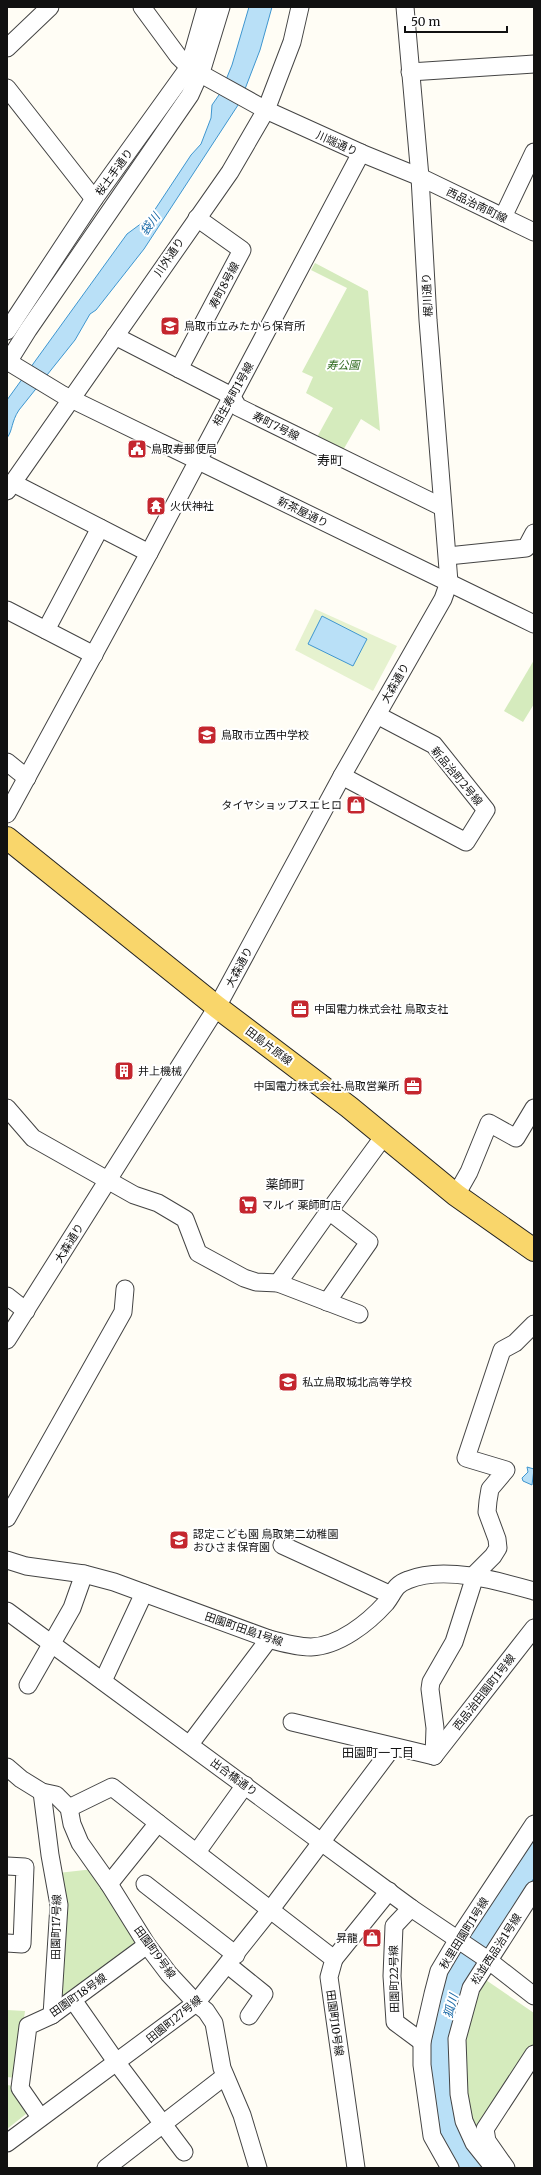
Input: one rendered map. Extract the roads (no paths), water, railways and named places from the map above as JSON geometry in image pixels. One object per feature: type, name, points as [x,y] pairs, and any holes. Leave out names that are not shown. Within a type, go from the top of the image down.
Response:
[{"type":"main road","name":"田島片原線","points":[[7,838],[217,1007],[384,1136],[456,1195],[534,1250]]},
{"type":"street","points":[[7,48],[50,7]]},
{"type":"street","points":[[142,7],[178,56],[189,67]]},
{"type":"street","name":"桜土手通り","points":[[7,331],[107,200],[189,67],[206,7]]},
{"type":"street","points":[[10,363],[28,330],[107,200],[190,95],[203,66],[221,7]]},
{"type":"street","name":"川外通り","points":[[10,487],[230,172],[292,42],[300,7]]},
{"type":"street","name":"梶川通り","points":[[405,7],[420,177],[428,320],[449,582]]},
{"type":"street","points":[[410,72],[534,64]]},
{"type":"street","name":"川端通り","points":[[189,67],[261,107],[361,153],[420,177]]},
{"type":"street","points":[[7,88],[107,200]]},
{"type":"street","points":[[503,217],[534,152]]},
{"type":"street","name":"相生寿町1号線","points":[[27,778],[149,553],[196,461],[232,397],[361,153]]},
{"type":"street","name":"西品治南町線","points":[[420,177],[534,232]]},
{"type":"street","name":"寿町8号線","points":[[179,369],[242,250],[197,218]]},
{"type":"street","name":"寿町7号線","points":[[115,336],[232,397],[238,407],[442,507]]},
{"type":"street","name":"新茶屋通り","points":[[10,363],[72,400],[534,624]]},
{"type":"street","points":[[10,487],[100,528],[149,553]]},
{"type":"street","points":[[46,630],[100,528]]},
{"type":"street","points":[[448,556],[530,550],[534,533]]},
{"type":"street","name":"大森通り","points":[[8,1338],[110,1180],[217,1007],[342,776],[443,599],[449,582]]},
{"type":"street","points":[[7,610],[94,655]]},
{"type":"street","name":"新品治町2号線","points":[[342,776],[466,842],[486,810],[434,745],[376,715]]},
{"type":"street","points":[[7,762],[27,778],[7,814]]},
{"type":"street","points":[[7,1108],[33,1138],[110,1180],[134,1195],[158,1203],[185,1219],[198,1253],[244,1278],[256,1282],[278,1283],[359,1314]]},
{"type":"street","points":[[456,1195],[469,1172],[489,1123],[516,1138],[534,1108]]},
{"type":"street","points":[[278,1283],[384,1136]]},
{"type":"street","points":[[327,1302],[370,1242],[329,1211]]},
{"type":"street","points":[[7,1518],[122,1312],[125,1289]]},
{"type":"street","points":[[7,1296],[26,1311]]},
{"type":"street","points":[[292,1722],[392,1748],[434,1756],[435,1728],[430,1690],[432,1682],[454,1642],[474,1578],[498,1548],[497,1539],[487,1512],[488,1501],[490,1489],[506,1470],[466,1458],[502,1350],[515,1342],[534,1324]]},
{"type":"street","points":[[282,1545],[391,1595]]},
{"type":"street","name":"田園町田島1号線","points":[[7,1560],[26,1566],[84,1574],[144,1593],[269,1639],[291,1645],[312,1647],[331,1643],[373,1617],[391,1595],[395,1587],[408,1580],[421,1576],[437,1574],[474,1578],[534,1591]]},
{"type":"street","points":[[28,1685],[53,1644],[72,1608],[84,1574]]},
{"type":"street","points":[[102,1681],[144,1593]]},
{"type":"street","name":"出合橋通り","points":[[7,1611],[322,1841],[411,1908],[486,1959]]},
{"type":"street","name":"西品治田園町1号線","points":[[434,1756],[534,1628]]},
{"type":"street","points":[[190,1744],[269,1639]]},
{"type":"street","name":"田園町27号線","points":[[7,2143],[40,2117],[117,2063],[196,2003],[232,1960],[392,1748]]},
{"type":"street","points":[[7,1767],[21,1779],[42,1792],[56,1795],[69,1808],[112,1787],[334,1959],[389,1891]]},
{"type":"street","points":[[197,1852],[245,1785]]},
{"type":"street","name":"田園町17号線","points":[[42,1792],[50,1855],[59,1905],[52,2015]]},
{"type":"street","name":"田園町9号線","points":[[69,1808],[72,1824],[80,1843],[109,1884],[147,1945],[169,1974],[196,2003],[206,2011],[214,2023],[225,2076],[242,2115],[258,2168]]},
{"type":"street","points":[[109,1884],[158,1823]]},
{"type":"street","name":"秋里田園町1号線","points":[[450,2168],[432,2136],[422,2065],[422,2042],[439,1971],[534,1824]]},
{"type":"street","points":[[7,1866],[25,1867],[22,1944],[7,1943]]},
{"type":"street","points":[[145,1884],[232,1960],[264,1994],[249,2016]]},
{"type":"street","name":"松並西品治1号線","points":[[494,2168],[474,2143],[464,2121],[459,2094],[457,2039],[471,1988],[486,1959],[534,1890]]},
{"type":"street","name":"田園町22号線","points":[[411,1908],[394,1926],[392,1976],[395,2022],[422,2042]]},
{"type":"street","name":"田園町18号線","points":[[40,2117],[20,2088],[28,2026],[52,2015],[147,1945]]},
{"type":"street","name":"田園町10号線","points":[[334,1959],[329,1977],[356,2168]]},
{"type":"street","points":[[486,1959],[533,1993]]},
{"type":"street","points":[[73,2000],[117,2063],[184,2152]]},
{"type":"street","points":[[506,2168],[487,2141],[485,2129],[534,2054]]},
{"type":"street","points":[[106,2168],[225,2076]]},
{"type":"water","name":"袋川","points":[[249,7],[272,7],[260,50],[240,102],[144,249],[96,310],[90,314],[75,340],[19,410],[7,438],[7,400],[127,234],[150,217],[191,155],[201,144],[211,118],[212,105],[221,92],[232,65]]},
{"type":"water","points":[[322,616],[367,639],[353,666],[308,644]]},
{"type":"water","points":[[527,1467],[534,1469],[532,1485],[523,1481],[522,1478],[528,1472]]},
{"type":"water","name":"狐川","points":[[534,1834],[534,1878],[474,1971],[452,2073],[487,2168],[457,2168],[436,2131],[428,2041],[440,1984],[454,1957]]},
{"type":"place","name":"鳥取市立みたから保育所","points":[[170,326]]},
{"type":"place","name":"鳥取寿郵便局","points":[[137,449]]},
{"type":"place","name":"火伏神社","points":[[156,506]]},
{"type":"place","name":"鳥取市立西中学校","points":[[207,735]]},
{"type":"place","name":"タイヤショップスエヒロ","points":[[356,805]]},
{"type":"place","name":"中国電力株式会社 鳥取支社","points":[[300,1009]]},
{"type":"place","name":"井上機械","points":[[124,1071]]},
{"type":"place","name":"中国電力株式会社 鳥取営業所","points":[[413,1086]]},
{"type":"place","name":"マルイ 薬師町店","points":[[248,1205]]},
{"type":"place","name":"私立鳥取城北高等学校","points":[[288,1382]]},
{"type":"place","name":"認定こども園 鳥取第二幼稚園 おひさま保育園","points":[[179,1540]]},
{"type":"place","name":"昇龍","points":[[372,1938]]},
{"type":"district","name":"寿町","points":[[330,460]]},
{"type":"district","name":"薬師町","points":[[285,1184]]},
{"type":"district","name":"田園町一丁目","points":[[378,1753]]},
{"type":"park label","name":"寿公園","points":[[343,365]]}]
